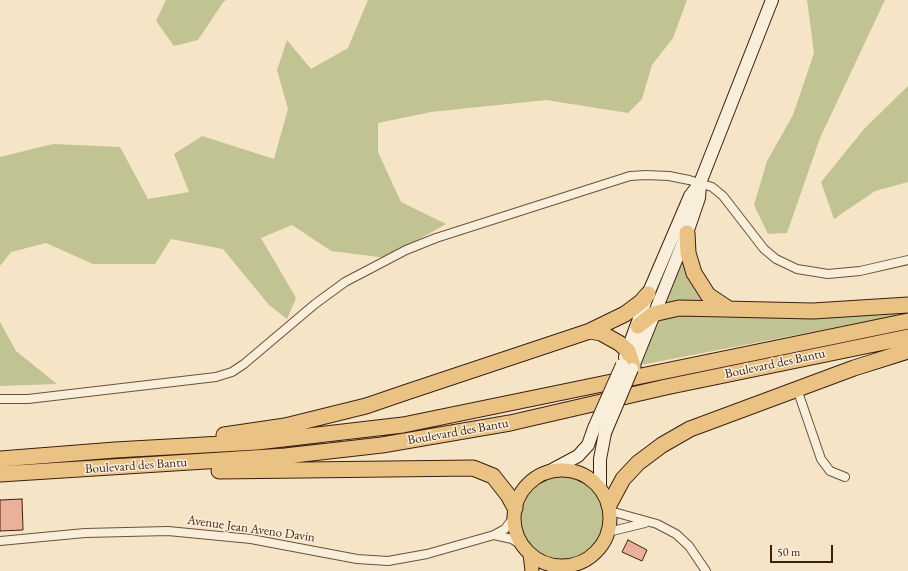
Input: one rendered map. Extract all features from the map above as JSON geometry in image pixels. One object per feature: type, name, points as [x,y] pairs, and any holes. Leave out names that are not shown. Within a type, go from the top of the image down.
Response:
[{"type":"highway","points":[[687,233],[690,265],[697,280],[714,300],[730,310]]},
{"type":"highway","points":[[115,450],[285,426],[366,406],[590,331],[625,314],[641,302],[648,294]]},
{"type":"highway","points":[[638,326],[653,314],[679,308],[813,311],[908,305]]},
{"type":"highway","name":"Boulevard des Bantu","points":[[0,459],[115,450],[257,442],[403,425],[908,321]]},
{"type":"highway","points":[[590,331],[601,333],[619,342],[628,351],[629,366]]},
{"type":"highway","name":"Boulevard des Bantu","points":[[0,474],[285,456],[382,445],[510,423],[674,386],[908,337]]},
{"type":"highway","points":[[610,508],[618,487],[626,476],[642,460],[669,441],[696,427],[797,389],[908,351]]},
{"type":"highway","points":[[58,471],[100,474],[269,469],[473,468],[494,476],[508,495],[514,513]]},
{"type":"main road","points":[[532,571],[526,550],[515,531],[514,513],[520,494],[529,483],[548,472],[563,470],[577,472],[594,481],[600,488],[610,508],[608,532],[599,549],[590,558],[565,571]]},
{"type":"main road","points":[[526,550],[542,562],[556,566],[578,563]]},
{"type":"street","points":[[628,351],[648,294],[690,196],[700,183],[772,0]]},
{"type":"street","points":[[0,399],[28,399],[216,377],[244,364],[315,304],[345,282],[406,250],[436,238],[630,176],[669,176],[700,183],[712,188],[723,196],[764,249],[776,259],[797,270],[828,274],[860,270],[908,260]]},
{"type":"street","points":[[548,472],[570,462],[581,453],[600,431],[653,314],[687,233],[699,198],[700,183]]},
{"type":"street","points":[[797,389],[821,459],[830,471],[844,477]]},
{"type":"street","points":[[600,431],[600,488]]},
{"type":"street","points":[[610,508],[661,526],[683,540],[697,556],[706,571]]},
{"type":"street","points":[[494,535],[505,529],[514,513]]},
{"type":"street","points":[[608,532],[648,522]]},
{"type":"street","name":"Avenue Jean Aveno Davin","points":[[0,541],[85,533],[168,531],[251,539],[357,559],[388,561],[427,554],[494,535]]},
{"type":"street","points":[[494,535],[512,539],[526,550]]},
{"type":"green space","points":[[166,0],[227,0],[224,1],[198,40],[174,46],[156,21]]},
{"type":"green space","points":[[368,0],[687,0],[673,38],[652,65],[642,99],[628,113],[546,100],[431,112],[378,123],[378,152],[401,202],[446,224],[386,258],[331,251],[292,225],[261,238],[296,298],[287,319],[269,305],[223,249],[171,239],[155,264],[93,264],[46,243],[11,252],[0,266],[0,157],[53,144],[120,147],[148,199],[189,192],[174,154],[202,136],[274,159],[288,109],[277,70],[287,40],[311,69],[348,48]]},
{"type":"green space","points":[[807,0],[885,0],[820,138],[787,233],[768,234],[754,205],[767,161],[793,115],[814,53]]},
{"type":"green space","points":[[908,86],[908,182],[875,191],[834,219],[821,182],[864,129]]},
{"type":"green space","points":[[683,254],[714,305],[663,306]]},
{"type":"green space","points":[[908,311],[908,313],[904,314],[641,365],[654,328],[658,322],[669,315]]},
{"type":"green space","points":[[0,322],[16,351],[57,384],[0,386]]},
{"type":"green space","points":[[562,476],[570,477],[585,483],[597,495],[603,510],[603,526],[597,541],[585,553],[570,559],[562,560],[554,559],[539,553],[527,541],[521,526],[520,518],[521,510],[527,495],[539,483],[554,477]]},
{"type":"building","points":[[22,499],[23,530],[0,531],[0,500]]},
{"type":"building","points":[[628,540],[647,550],[642,561],[622,552]]}]
